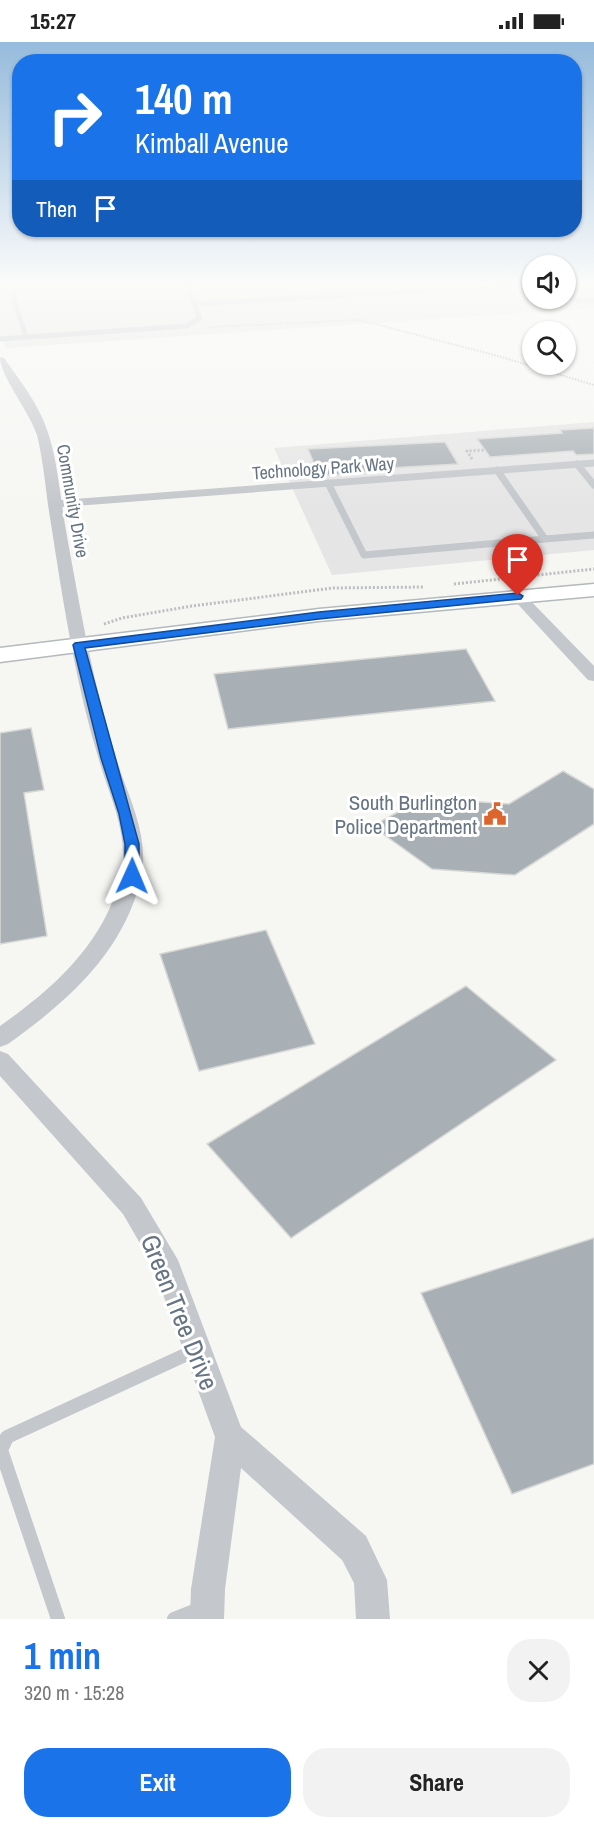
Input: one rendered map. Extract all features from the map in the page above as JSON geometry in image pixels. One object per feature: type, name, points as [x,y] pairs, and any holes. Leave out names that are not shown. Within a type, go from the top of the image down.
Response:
[{"type":"main road","points":[[0,655],[526,587],[594,590]]},
{"type":"street","name":"Community Drive","points":[[0,360],[42,432],[79,644],[108,758],[126,814],[132,844],[132,876],[123,908],[106,940],[95,956],[68,985],[36,1013],[0,1038]]},
{"type":"street","points":[[526,587],[594,676]]},
{"type":"street","name":"Green Tree Drive","points":[[0,1060],[132,1206],[164,1260],[198,1349],[230,1437],[206,1613]]},
{"type":"street","name":"Green Tree Drive","points":[[230,1437],[354,1548],[370,1580],[373,1619]]},
{"type":"lane","name":"Technology Park Way","points":[[55,504],[594,463]]},
{"type":"lane","points":[[577,464],[594,485]]},
{"type":"lane","points":[[497,470],[544,539]]},
{"type":"lane","points":[[328,483],[364,555],[594,535]]},
{"type":"lane","points":[[58,1619],[1,1450],[7,1437],[198,1349]]},
{"type":"lane","points":[[174,1619],[206,1613]]},
{"type":"path","points":[[510,360],[594,385]]},
{"type":"path","points":[[478,467],[467,451],[485,450]]},
{"type":"path","points":[[526,587],[527,544]]},
{"type":"path","points":[[447,586],[526,587],[594,569]]},
{"type":"path","points":[[79,644],[192,606],[333,588],[428,587]]},
{"type":"shaded area","points":[[594,422],[594,550],[332,575],[274,448]]},
{"type":"building","points":[[594,428],[594,454],[576,455],[573,451],[490,457],[477,439],[562,433],[560,430]]},
{"type":"building","points":[[445,442],[458,464],[372,469],[374,472],[319,476],[308,449]]},
{"type":"building","points":[[466,649],[495,701],[228,729],[214,674]]},
{"type":"building","points":[[31,728],[44,790],[24,793],[47,936],[0,944],[0,733]]},
{"type":"building","name":"South Burlington Police Department","points":[[563,771],[594,789],[594,824],[515,875],[432,869],[372,826],[424,798],[509,804]]},
{"type":"building","points":[[266,930],[315,1044],[199,1071],[160,954]]},
{"type":"building","points":[[466,986],[556,1060],[291,1238],[207,1144]]},
{"type":"building","points":[[594,1238],[594,1464],[512,1494],[421,1293]]},
{"type":"place","name":"South Burlington Police Department","points":[[495,814]]},
{"type":"route","points":[[132,876],[132,844],[126,814],[89,690],[79,645],[319,615],[518,596]]}]
